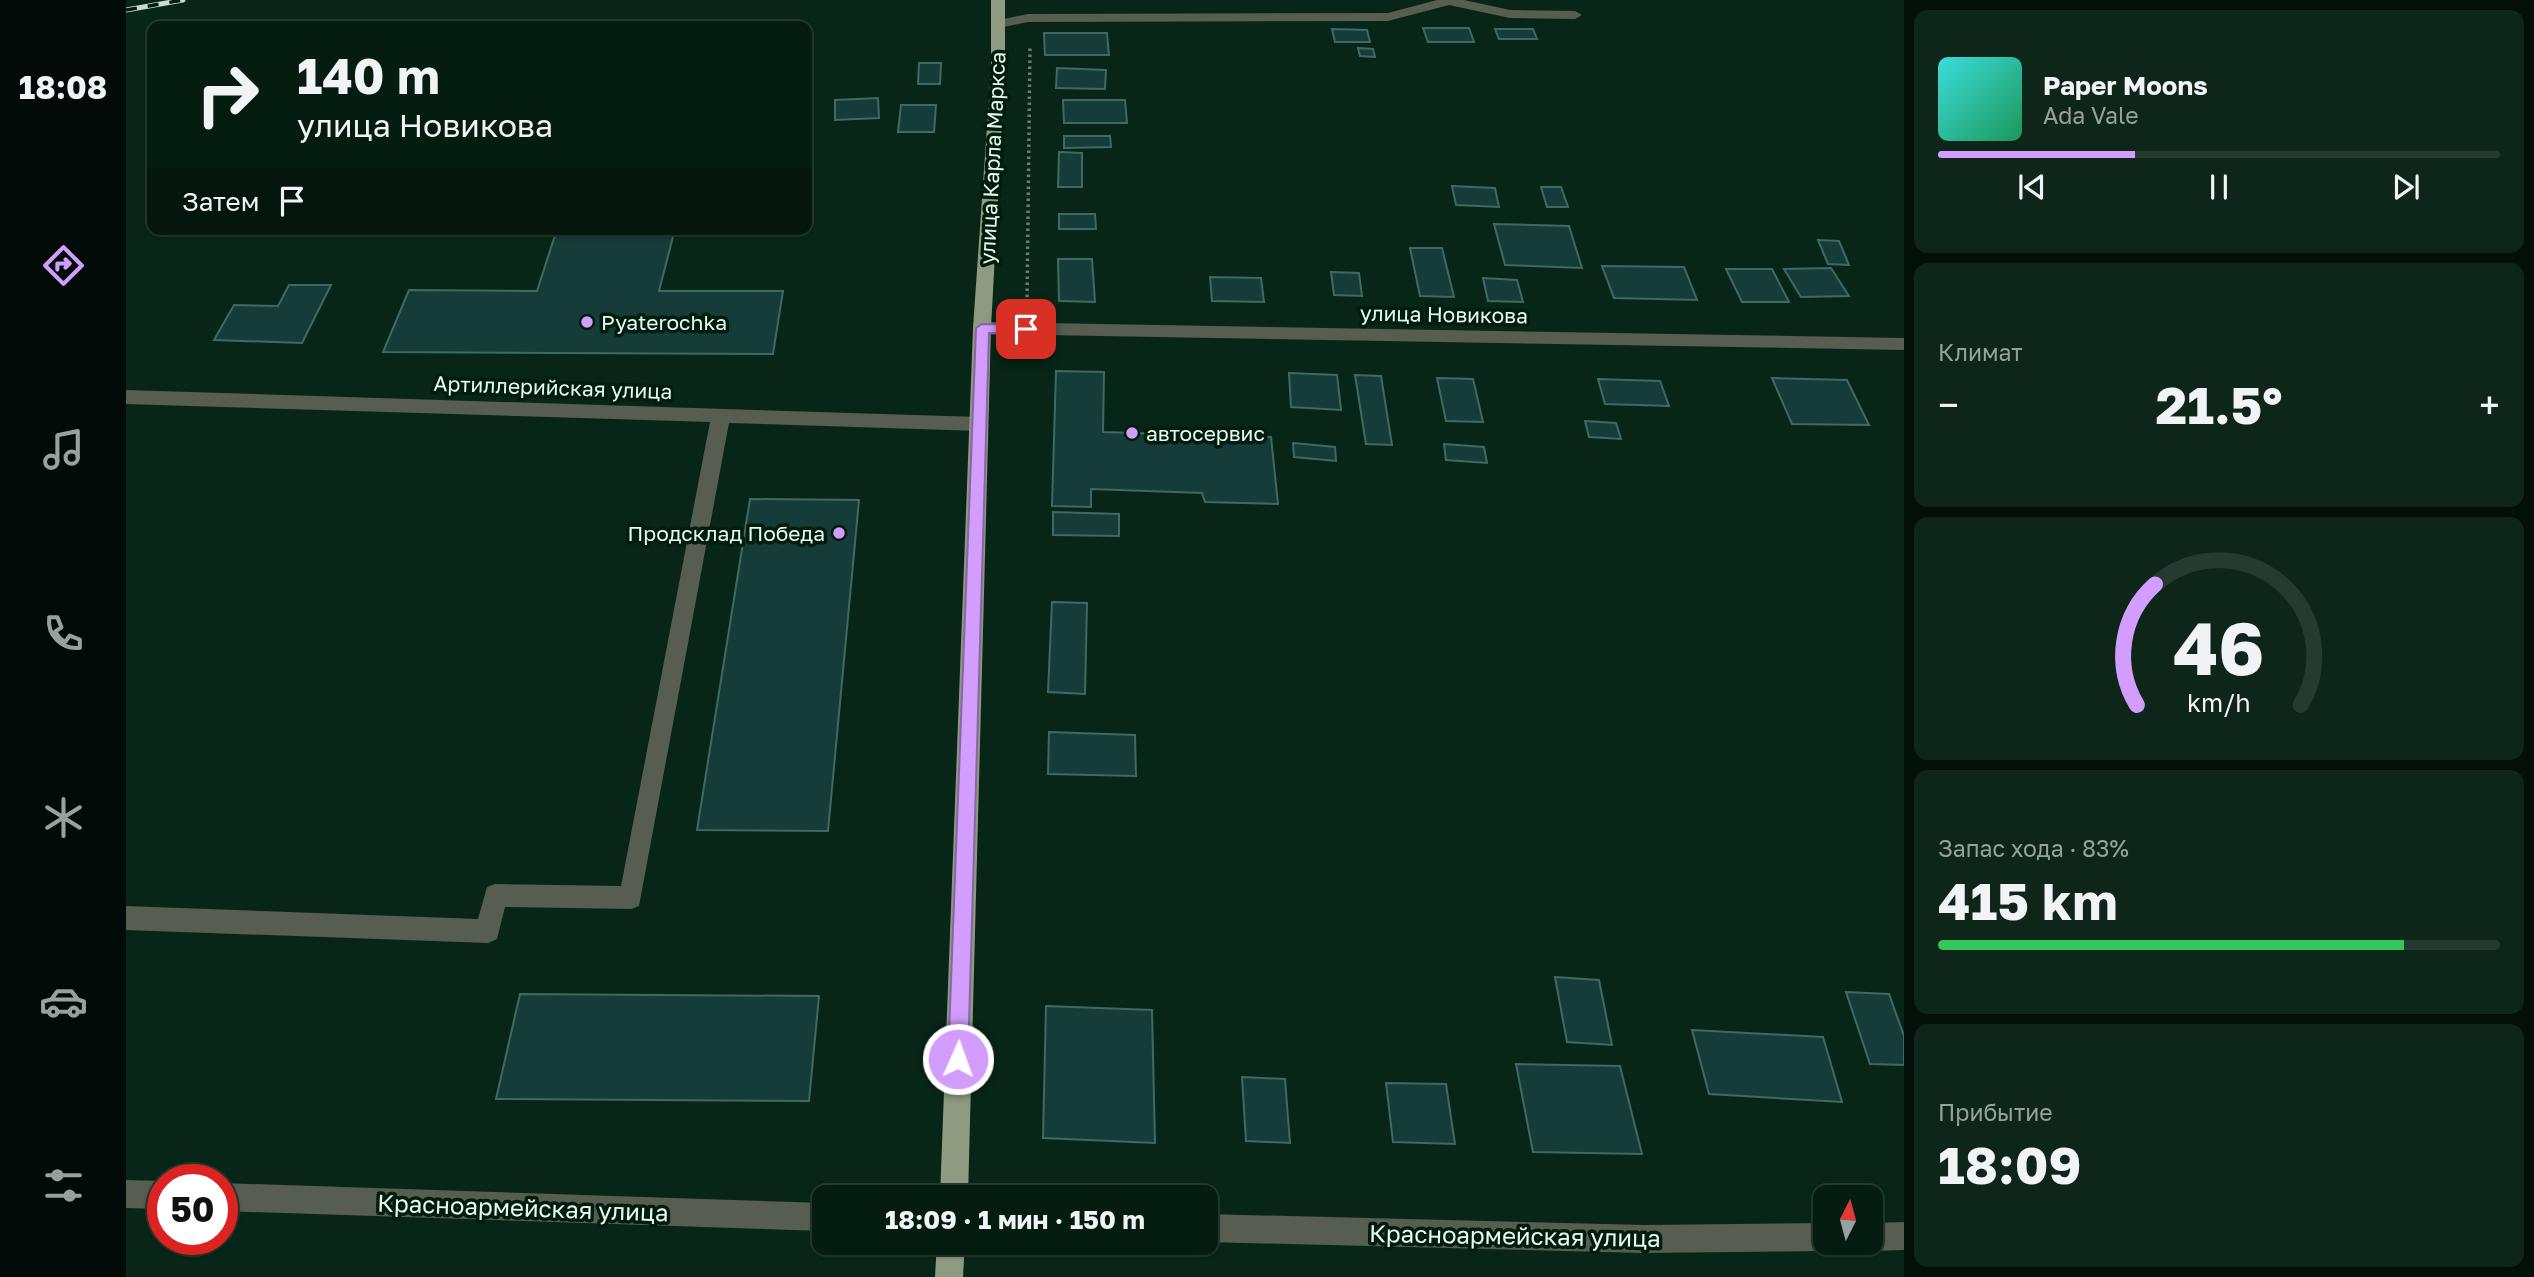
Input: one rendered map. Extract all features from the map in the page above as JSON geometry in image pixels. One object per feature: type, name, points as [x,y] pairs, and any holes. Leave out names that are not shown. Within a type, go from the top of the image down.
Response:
[{"type":"main road","name":"улица Карла Маркса","points":[[954,1185],[982,328],[999,69],[998,0]]},
{"type":"main road","points":[[949,1277],[950,1255]]},
{"type":"street","points":[[998,23],[1028,18],[1388,17],[1449,1],[1510,14],[1575,15]]},
{"type":"street","name":"улица Новикова","points":[[982,328],[1904,344]]},
{"type":"street","name":"Артиллерийская улица","points":[[126,397],[979,424]]},
{"type":"street","points":[[126,918],[488,931],[495,895],[631,898],[722,415]]},
{"type":"street","points":[[126,1194],[147,1195]]},
{"type":"street","name":"Красноармейская улица","points":[[238,1198],[812,1217]]},
{"type":"street","name":"Красноармейская улица","points":[[1218,1228],[1644,1239],[1813,1237]]},
{"type":"street","points":[[1883,1237],[1904,1236]]},
{"type":"path","points":[[1026,329],[1030,64],[1028,18]]},
{"type":"building","points":[[1423,28],[1469,28],[1474,42],[1428,42]]},
{"type":"building","points":[[1332,29],[1367,30],[1370,42],[1335,42]]},
{"type":"building","points":[[1495,29],[1533,29],[1537,39],[1499,39]]},
{"type":"building","points":[[1044,33],[1107,33],[1109,55],[1045,55]]},
{"type":"building","points":[[1358,48],[1373,49],[1375,57],[1360,56]]},
{"type":"building","points":[[919,63],[941,63],[940,84],[918,84]]},
{"type":"building","points":[[1057,68],[1106,70],[1105,89],[1056,88]]},
{"type":"building","points":[[878,98],[879,118],[835,120],[835,100]]},
{"type":"building","points":[[1063,100],[1125,100],[1127,123],[1064,123]]},
{"type":"building","points":[[901,105],[936,105],[934,132],[898,132]]},
{"type":"building","points":[[1064,136],[1110,136],[1111,147],[1064,148]]},
{"type":"building","points":[[1059,152],[1082,153],[1082,187],[1058,187]]},
{"type":"building","points":[[1452,186],[1495,188],[1499,207],[1456,205]]},
{"type":"building","points":[[1541,187],[1561,187],[1568,207],[1547,207]]},
{"type":"building","points":[[1059,214],[1095,214],[1096,229],[1059,229]]},
{"type":"building","points":[[1494,224],[1569,226],[1582,268],[1505,265]]},
{"type":"building","name":"Pyaterochka","points":[[555,235],[673,235],[659,291],[783,291],[773,354],[383,352],[409,290],[537,291]]},
{"type":"building","points":[[1818,240],[1839,241],[1849,265],[1828,264]]},
{"type":"building","points":[[1410,248],[1442,248],[1454,297],[1420,296]]},
{"type":"building","points":[[1058,259],[1092,259],[1095,302],[1059,301]]},
{"type":"building","points":[[1602,266],[1684,267],[1697,300],[1614,298]]},
{"type":"building","points":[[1831,268],[1849,296],[1801,297],[1784,269]]},
{"type":"building","points":[[1726,269],[1772,269],[1789,302],[1742,302]]},
{"type":"building","points":[[1331,272],[1359,273],[1362,296],[1334,295]]},
{"type":"building","points":[[1210,277],[1261,278],[1264,302],[1212,301]]},
{"type":"building","points":[[1483,278],[1517,280],[1523,302],[1488,301]]},
{"type":"building","points":[[289,285],[331,285],[302,343],[214,340],[234,305],[278,306]]},
{"type":"building","points":[[1056,371],[1104,372],[1103,432],[1271,437],[1278,504],[1205,502],[1202,493],[1091,489],[1091,507],[1052,506]]},
{"type":"building","points":[[1289,373],[1337,375],[1341,410],[1291,407]]},
{"type":"building","points":[[1355,375],[1381,376],[1392,445],[1366,444]]},
{"type":"building","points":[[1437,378],[1473,379],[1483,422],[1446,421]]},
{"type":"building","points":[[1772,378],[1847,380],[1869,425],[1792,424]]},
{"type":"building","points":[[1598,379],[1660,381],[1669,406],[1605,404]]},
{"type":"building","points":[[1585,421],[1616,423],[1621,439],[1589,437]]},
{"type":"building","points":[[1293,443],[1335,447],[1336,461],[1294,457]]},
{"type":"building","points":[[1444,444],[1484,447],[1487,463],[1446,460]]},
{"type":"building","points":[[750,499],[859,500],[828,831],[697,830]]},
{"type":"building","points":[[1053,512],[1119,514],[1119,536],[1053,535]]},
{"type":"building","points":[[1052,602],[1087,603],[1085,694],[1048,692]]},
{"type":"building","points":[[1049,732],[1135,735],[1136,776],[1048,774]]},
{"type":"building","points":[[1555,977],[1599,980],[1612,1045],[1567,1042]]},
{"type":"building","points":[[1846,992],[1889,994],[1904,1036],[1904,1065],[1870,1064]]},
{"type":"building","points":[[520,994],[819,996],[809,1101],[496,1099]]},
{"type":"building","points":[[1046,1006],[1152,1010],[1155,1143],[1043,1138]]},
{"type":"building","points":[[1692,1030],[1823,1037],[1842,1102],[1709,1094]]},
{"type":"building","points":[[1516,1064],[1620,1066],[1642,1154],[1533,1152]]},
{"type":"building","points":[[1242,1077],[1285,1079],[1290,1143],[1246,1141]]},
{"type":"building","points":[[1386,1083],[1446,1084],[1455,1144],[1393,1142]]},
{"type":"railway","points":[[126,10],[183,0]]},
{"type":"place","name":"Pyaterochka","points":[[587,322]]},
{"type":"place","name":"автосервис","points":[[1132,433]]},
{"type":"place","name":"Продсклад Победа","points":[[839,533]]},
{"type":"route","points":[[958,1059],[982,328],[1026,329]]}]
